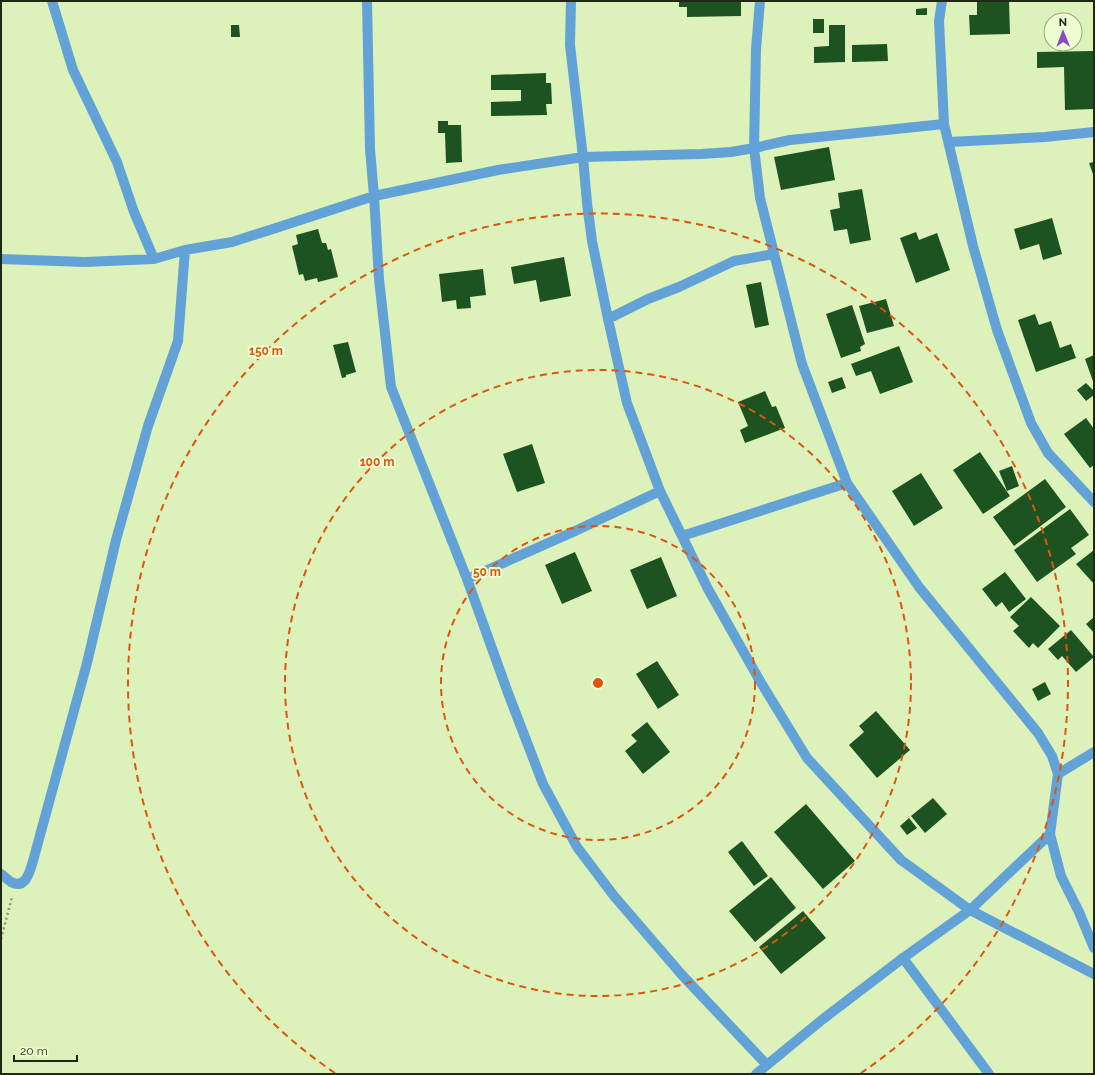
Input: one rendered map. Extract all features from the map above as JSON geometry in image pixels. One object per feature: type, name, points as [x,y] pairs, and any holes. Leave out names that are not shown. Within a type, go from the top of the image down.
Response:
[{"type":"street","points":[[52,1],[73,70],[117,162],[134,212],[154,259]]},
{"type":"street","points":[[367,1],[370,149],[379,279],[391,387],[467,578],[508,693],[543,784],[577,847],[614,896],[682,975],[767,1065]]},
{"type":"street","points":[[571,1],[570,45],[592,241],[627,403],[660,491],[708,589],[760,681],[807,758],[902,860],[970,910],[1094,974]]},
{"type":"street","points":[[760,1],[756,49],[754,148],[760,198],[802,364],[847,483],[919,587],[1038,733],[1052,756],[1058,774],[1050,834],[1061,876],[1079,912],[1094,948]]},
{"type":"street","points":[[942,1],[939,21],[944,124],[973,246],[997,330],[1031,423],[1048,453],[1094,502]]},
{"type":"street","points":[[1,259],[85,262],[154,259],[185,250],[232,242],[374,196],[498,170],[583,157],[731,152],[790,140],[944,124]]},
{"type":"street","points":[[949,142],[1045,137],[1094,132]]},
{"type":"street","points":[[1,874],[12,882],[20,883],[25,881],[33,861],[88,663],[116,540],[148,426],[178,342],[185,250]]},
{"type":"street","points":[[608,319],[648,299],[679,287],[734,262],[774,254]]},
{"type":"street","points":[[682,536],[847,483]]},
{"type":"street","points":[[467,578],[573,532],[660,491]]},
{"type":"street","points":[[1058,774],[1094,752]]},
{"type":"street","points":[[756,1074],[823,1019],[902,958],[970,910],[1050,834]]},
{"type":"street","points":[[902,958],[989,1074]]},
{"type":"path","points":[[1,939],[16,883]]},
{"type":"building","points":[[679,1],[741,1],[741,16],[687,17],[687,7],[679,7]]},
{"type":"building","points":[[977,1],[1009,1],[1010,34],[970,35],[969,15],[977,15]]},
{"type":"building","points":[[927,8],[927,15],[916,15],[916,9]]},
{"type":"building","points":[[813,19],[824,19],[824,33],[813,33]]},
{"type":"building","points":[[231,25],[239,25],[240,37],[231,37]]},
{"type":"building","points":[[829,25],[845,25],[845,62],[814,63],[814,47],[829,46]]},
{"type":"building","points":[[887,44],[888,61],[852,62],[852,45]]},
{"type":"building","points":[[1094,51],[1094,109],[1065,110],[1064,67],[1037,68],[1037,52]]},
{"type":"building","points":[[546,73],[546,83],[551,83],[552,104],[546,104],[547,115],[491,116],[491,102],[521,101],[521,90],[491,90],[491,75]]},
{"type":"building","points":[[438,121],[448,121],[448,125],[461,125],[462,162],[446,163],[445,133],[438,133]]},
{"type":"building","points":[[829,147],[835,180],[781,190],[774,157]]},
{"type":"building","points":[[1094,162],[1094,177],[1089,163]]},
{"type":"building","points":[[862,189],[871,240],[850,244],[847,229],[834,231],[830,210],[840,208],[838,193]]},
{"type":"building","points":[[1052,218],[1062,254],[1043,260],[1039,244],[1020,250],[1014,229]]},
{"type":"building","points":[[318,229],[322,243],[326,243],[328,250],[331,249],[338,277],[318,282],[317,278],[305,281],[303,274],[299,275],[292,246],[298,244],[296,235]]},
{"type":"building","points":[[916,232],[919,240],[937,233],[950,270],[916,283],[900,238]]},
{"type":"building","points":[[564,257],[571,296],[540,302],[536,280],[514,284],[511,267]]},
{"type":"building","points":[[483,269],[486,295],[470,297],[471,308],[457,309],[456,300],[442,302],[439,274]]},
{"type":"building","points":[[761,282],[769,325],[755,328],[746,285]]},
{"type":"building","points":[[886,299],[894,326],[867,333],[859,306]]},
{"type":"building","points":[[852,305],[865,344],[860,347],[861,351],[841,358],[826,314]]},
{"type":"building","points":[[1035,314],[1039,325],[1051,321],[1060,348],[1071,344],[1076,358],[1036,372],[1018,320]]},
{"type":"building","points":[[348,342],[356,372],[342,378],[333,345]]},
{"type":"building","points":[[899,346],[913,382],[880,394],[871,371],[856,376],[851,364]]},
{"type":"building","points":[[1094,355],[1094,384],[1085,359]]},
{"type":"building","points":[[842,377],[846,388],[832,393],[828,382]]},
{"type":"building","points":[[1086,383],[1094,391],[1094,395],[1086,401],[1077,390]]},
{"type":"building","points":[[765,391],[772,407],[776,406],[785,428],[745,443],[740,430],[748,426],[738,402]]},
{"type":"building","points":[[1086,418],[1094,429],[1094,465],[1090,468],[1064,434]]},
{"type":"building","points":[[532,444],[545,483],[517,492],[503,454]]},
{"type":"building","points":[[980,452],[1010,496],[983,514],[953,470]]},
{"type":"building","points":[[1012,466],[1019,486],[1007,491],[999,471]]},
{"type":"building","points":[[921,473],[943,508],[914,526],[892,491]]},
{"type":"building","points":[[1045,479],[1066,507],[1014,546],[993,517]]},
{"type":"building","points":[[1070,509],[1089,535],[1071,548],[1076,554],[1037,582],[1014,550]]},
{"type":"building","points":[[1094,550],[1094,584],[1076,564]]},
{"type":"building","points":[[575,552],[592,591],[562,604],[545,565]]},
{"type":"building","points":[[661,557],[677,596],[647,609],[630,570]]},
{"type":"building","points":[[1005,572],[1026,599],[1009,612],[1002,602],[996,607],[982,589]]},
{"type":"building","points":[[1031,597],[1060,626],[1038,648],[1033,643],[1029,648],[1013,631],[1019,626],[1010,617]]},
{"type":"building","points":[[1094,617],[1094,633],[1086,624]]},
{"type":"building","points":[[1071,630],[1094,657],[1076,672],[1062,656],[1058,660],[1048,649]]},
{"type":"building","points":[[657,661],[679,695],[658,709],[636,674]]},
{"type":"building","points":[[1045,682],[1051,694],[1038,701],[1032,689]]},
{"type":"building","points":[[876,711],[910,750],[877,778],[849,745],[864,732],[859,726]]},
{"type":"building","points":[[647,722],[670,752],[643,774],[625,751],[637,741],[631,735]]},
{"type":"building","points":[[933,798],[947,814],[925,833],[911,816]]},
{"type":"building","points":[[806,804],[855,861],[823,889],[774,832]]},
{"type":"building","points":[[909,818],[917,828],[907,835],[900,826]]},
{"type":"building","points":[[742,841],[768,876],[754,886],[728,852]]},
{"type":"building","points":[[771,877],[796,908],[755,942],[729,911]]},
{"type":"building","points":[[803,911],[826,938],[781,974],[759,947]]}]
